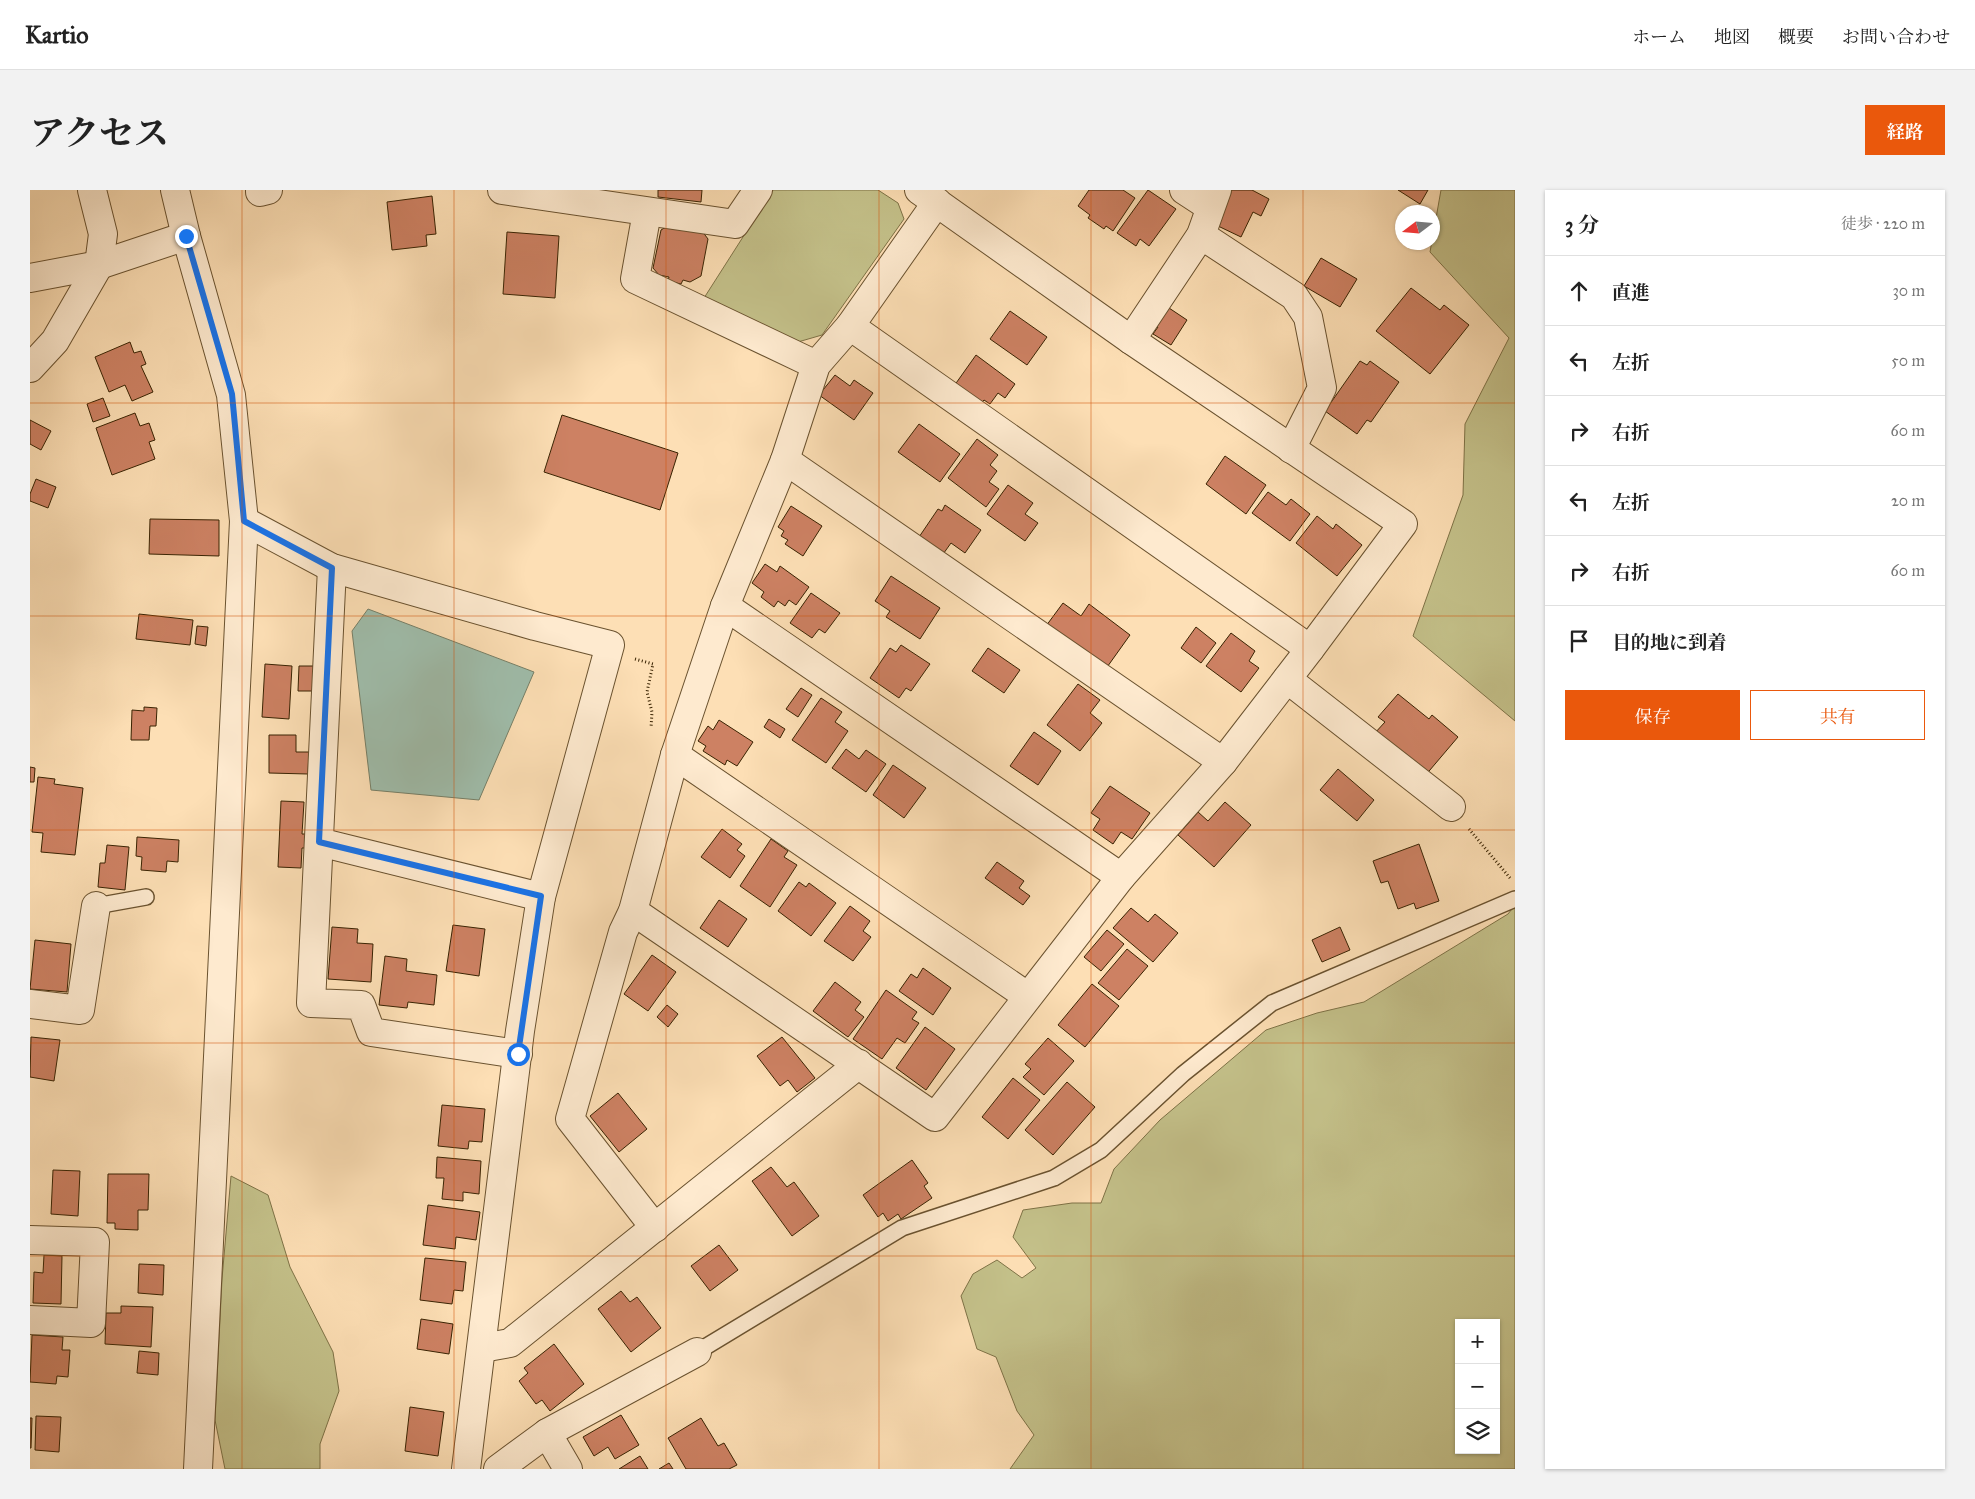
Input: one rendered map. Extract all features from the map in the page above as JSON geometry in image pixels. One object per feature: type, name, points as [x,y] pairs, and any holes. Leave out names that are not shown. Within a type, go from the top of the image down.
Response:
[{"type":"street","points":[[30,368],[55,341],[99,265],[103,234],[92,190]]},
{"type":"street","points":[[175,190],[186,236],[232,394],[244,521],[198,1469]]},
{"type":"street","points":[[260,190],[260,192],[268,190]]},
{"type":"street","points":[[502,190],[735,224],[758,190]]},
{"type":"street","points":[[1131,340],[1201,235],[1214,199],[1184,190]]},
{"type":"street","points":[[633,911],[934,1116],[1121,877],[1223,762],[1287,680],[1403,524],[1131,340],[928,196],[850,326],[816,365],[785,460],[725,606],[675,755],[633,911],[623,932],[570,1119],[655,1228]]},
{"type":"street","points":[[647,212],[635,279],[816,365]]},
{"type":"street","points":[[1201,235],[1294,296],[1308,317],[1322,388],[1291,449]]},
{"type":"street","points":[[30,278],[99,265],[186,236]]},
{"type":"street","points":[[850,326],[1310,649]]},
{"type":"street","points":[[785,460],[1223,762]]},
{"type":"street","points":[[244,521],[332,568],[535,626],[610,645],[541,896],[518,1054],[466,1469]]},
{"type":"street","points":[[332,568],[311,1003],[361,1005],[371,1032],[518,1054]]},
{"type":"street","points":[[725,606],[1121,877]]},
{"type":"street","points":[[1287,680],[1451,807]]},
{"type":"street","points":[[675,755],[1027,996]]},
{"type":"street","points":[[319,842],[541,896]]},
{"type":"street","points":[[30,1004],[80,1010],[96,906]]},
{"type":"street","points":[[482,1348],[510,1342],[859,1064]]},
{"type":"street","points":[[30,1240],[94,1242],[90,1323],[30,1320]]},
{"type":"street","points":[[498,1469],[548,1433],[697,1352]]},
{"type":"street","points":[[548,1433],[568,1469]]},
{"type":"lane","points":[[96,906],[146,897]]},
{"type":"lane","points":[[697,1352],[902,1228],[1054,1178],[1101,1150],[1183,1074],[1272,1003],[1515,899]]},
{"type":"path","points":[[608,653],[653,664],[647,692],[652,712]]},
{"type":"path","points":[[1451,807],[1515,884]]},
{"type":"shaded area","points":[[773,190],[878,190],[898,203],[904,219],[822,335],[791,344],[704,298]]},
{"type":"shaded area","points":[[1441,190],[1515,190],[1515,721],[1413,636],[1463,495],[1465,424],[1509,338],[1430,252],[1430,250],[1440,250],[1440,205],[1438,205]]},
{"type":"shaded area","points":[[368,609],[534,672],[479,800],[371,790],[352,631]]},
{"type":"shaded area","points":[[1515,905],[1515,1469],[1010,1469],[1034,1435],[1017,1411],[996,1357],[977,1349],[961,1296],[973,1274],[997,1260],[1022,1278],[1036,1268],[1013,1237],[1023,1210],[1072,1203],[1101,1203],[1114,1169],[1160,1120],[1266,1030],[1317,1013],[1364,1002],[1508,914]]},
{"type":"shaded area","points":[[231,1176],[268,1195],[290,1267],[333,1352],[339,1391],[320,1444],[320,1469],[225,1469],[215,1420],[222,1279]]},
{"type":"building","points":[[658,190],[702,190],[701,202],[658,197]]},
{"type":"building","points":[[1089,190],[1123,190],[1135,198],[1113,231],[1106,226],[1104,229],[1088,218],[1090,215],[1078,206]]},
{"type":"building","points":[[1148,190],[1176,209],[1149,246],[1140,239],[1136,246],[1117,233]]},
{"type":"building","points":[[1231,190],[1252,190],[1269,199],[1261,216],[1253,212],[1241,237],[1218,226],[1221,220],[1218,218]]},
{"type":"building","points":[[1398,190],[1428,190],[1420,204]]},
{"type":"building","points":[[432,196],[436,234],[426,235],[427,246],[392,250],[387,202]]},
{"type":"building","points":[[669,225],[702,231],[708,239],[701,276],[690,282],[683,280],[681,284],[668,281],[669,277],[659,275],[653,268],[661,230]]},
{"type":"building","points":[[507,232],[559,236],[555,298],[503,294]]},
{"type":"building","points":[[1321,258],[1357,279],[1340,307],[1304,286]]},
{"type":"building","points":[[1411,288],[1440,310],[1444,305],[1469,325],[1430,374],[1376,331]]},
{"type":"building","points":[[1163,304],[1187,320],[1171,345],[1153,334],[1158,327],[1151,322]]},
{"type":"building","points":[[1010,311],[1047,337],[1027,365],[990,339]]},
{"type":"building","points":[[130,342],[134,353],[141,351],[146,364],[141,366],[153,392],[132,401],[125,385],[109,392],[95,357]]},
{"type":"building","points":[[976,355],[1015,384],[1005,398],[998,393],[990,404],[984,400],[980,405],[954,386]]},
{"type":"building","points":[[1360,361],[1367,365],[1370,361],[1399,382],[1371,422],[1367,420],[1357,434],[1325,411]]},
{"type":"building","points":[[835,375],[850,386],[854,380],[873,393],[854,420],[819,395]]},
{"type":"building","points":[[103,398],[110,416],[93,422],[87,404]]},
{"type":"building","points":[[135,413],[140,426],[149,423],[155,440],[149,442],[155,459],[112,475],[96,428]]},
{"type":"building","points":[[562,415],[678,453],[660,510],[544,472]]},
{"type":"building","points":[[30,420],[51,431],[41,450],[30,444]]},
{"type":"building","points":[[919,424],[960,454],[940,482],[898,452]]},
{"type":"building","points":[[977,439],[998,455],[990,465],[997,471],[989,482],[999,489],[986,507],[948,478]]},
{"type":"building","points":[[1225,456],[1266,485],[1246,514],[1206,484]]},
{"type":"building","points":[[36,479],[56,487],[48,508],[30,501],[30,494]]},
{"type":"building","points":[[1008,485],[1033,503],[1025,514],[1038,523],[1025,541],[987,514]]},
{"type":"building","points":[[1268,492],[1286,505],[1291,499],[1310,514],[1290,541],[1252,513]]},
{"type":"building","points":[[945,505],[981,530],[965,553],[951,543],[941,557],[917,540],[938,509],[942,511]]},
{"type":"building","points":[[791,506],[822,526],[803,556],[785,544],[788,540],[781,536],[784,531],[778,527]]},
{"type":"building","points":[[1317,516],[1333,529],[1336,524],[1362,545],[1337,576],[1296,543]]},
{"type":"building","points":[[150,519],[219,520],[219,556],[149,554]]},
{"type":"building","points":[[765,564],[777,572],[780,566],[809,587],[796,605],[789,600],[785,606],[778,601],[774,607],[761,597],[764,592],[752,583]]},
{"type":"building","points":[[891,576],[940,608],[920,639],[886,617],[890,611],[875,601]]},
{"type":"building","points":[[811,593],[840,613],[825,633],[819,629],[812,638],[790,623]]},
{"type":"building","points":[[1063,603],[1081,616],[1089,604],[1130,635],[1105,670],[1046,626]]},
{"type":"building","points":[[139,614],[193,620],[190,645],[136,639]]},
{"type":"building","points":[[197,626],[208,627],[206,646],[195,644]]},
{"type":"building","points":[[1196,627],[1216,643],[1201,663],[1181,648]]},
{"type":"building","points":[[1231,633],[1255,651],[1249,661],[1259,668],[1241,692],[1206,666]]},
{"type":"building","points":[[901,645],[930,664],[911,691],[906,688],[899,698],[870,678],[890,648],[896,652]]},
{"type":"building","points":[[988,648],[1020,670],[1004,693],[972,671]]},
{"type":"building","points":[[265,664],[292,666],[289,719],[262,717]]},
{"type":"building","points":[[299,666],[318,666],[317,691],[298,691]]},
{"type":"building","points":[[1078,684],[1100,700],[1090,713],[1102,723],[1080,751],[1047,725]]},
{"type":"building","points":[[801,688],[812,695],[798,717],[786,709]]},
{"type":"building","points":[[1398,694],[1429,719],[1432,715],[1458,737],[1424,777],[1374,734],[1385,722],[1378,717]]},
{"type":"building","points":[[821,698],[842,712],[835,722],[848,731],[826,763],[792,740]]},
{"type":"building","points":[[144,707],[157,708],[156,726],[150,726],[149,740],[131,740],[132,710],[144,711]]},
{"type":"building","points":[[769,719],[785,729],[780,738],[764,727]]},
{"type":"building","points":[[719,720],[753,742],[737,766],[727,760],[725,765],[703,751],[706,746],[698,741],[708,726],[713,730]]},
{"type":"building","points":[[1034,732],[1061,751],[1038,785],[1010,766]]},
{"type":"building","points":[[269,735],[296,735],[296,752],[309,752],[308,774],[269,773]]},
{"type":"building","points":[[846,749],[859,759],[866,750],[886,764],[866,792],[832,768]]},
{"type":"building","points":[[893,765],[926,788],[904,818],[873,795]]},
{"type":"building","points":[[30,767],[35,768],[34,782],[30,782]]},
{"type":"building","points":[[1338,769],[1374,800],[1357,821],[1320,790]]},
{"type":"building","points":[[38,777],[55,779],[54,784],[83,788],[75,855],[41,852],[43,833],[32,832]]},
{"type":"building","points":[[1110,786],[1150,813],[1132,839],[1121,832],[1113,844],[1093,830],[1100,819],[1091,813]]},
{"type":"building","points":[[281,801],[304,802],[302,834],[308,834],[307,848],[302,848],[301,868],[278,867]]},
{"type":"building","points":[[1225,802],[1251,825],[1214,867],[1178,835],[1198,812],[1208,821]]},
{"type":"building","points":[[722,829],[742,844],[737,850],[745,856],[730,878],[701,857]]},
{"type":"building","points":[[137,837],[179,840],[178,862],[167,861],[166,872],[141,870],[142,857],[136,856]]},
{"type":"building","points":[[771,839],[788,851],[784,857],[797,865],[770,907],[740,886]]},
{"type":"building","points":[[1419,844],[1439,901],[1416,909],[1414,903],[1398,909],[1388,881],[1381,883],[1373,861]]},
{"type":"building","points":[[107,845],[129,847],[125,890],[98,887],[100,863],[105,863]]},
{"type":"building","points":[[997,862],[1024,881],[1019,888],[1030,896],[1023,905],[985,878]]},
{"type":"building","points":[[799,882],[806,887],[809,883],[836,903],[811,936],[778,911]]},
{"type":"building","points":[[719,900],[747,919],[728,947],[700,928]]},
{"type":"building","points":[[850,906],[870,921],[863,931],[871,937],[853,961],[824,941]]},
{"type":"building","points":[[1131,908],[1148,922],[1155,914],[1178,933],[1153,962],[1113,928]]},
{"type":"building","points":[[453,925],[485,929],[479,976],[446,971]]},
{"type":"building","points":[[332,927],[358,929],[357,943],[373,944],[371,982],[328,979]]},
{"type":"building","points":[[1340,927],[1350,950],[1322,962],[1312,940]]},
{"type":"building","points":[[1107,930],[1124,944],[1101,971],[1084,957]]},
{"type":"building","points":[[35,940],[71,944],[67,992],[30,989]]},
{"type":"building","points":[[1127,949],[1148,966],[1119,1000],[1098,983]]},
{"type":"building","points":[[652,955],[676,972],[648,1011],[624,994]]},
{"type":"building","points":[[385,956],[407,959],[406,971],[437,975],[434,1005],[408,1002],[407,1008],[379,1005]]},
{"type":"building","points":[[923,968],[951,988],[933,1015],[899,991],[911,974],[917,978]]},
{"type":"building","points":[[835,982],[861,1002],[855,1010],[864,1017],[848,1037],[813,1011]]},
{"type":"building","points":[[1092,984],[1119,1006],[1085,1047],[1058,1025]]},
{"type":"building","points":[[886,990],[917,1012],[912,1019],[919,1023],[905,1043],[897,1038],[882,1059],[853,1039]]},
{"type":"building","points":[[667,1005],[678,1014],[668,1027],[657,1017]]},
{"type":"building","points":[[925,1027],[955,1049],[926,1090],[896,1068]]},
{"type":"building","points":[[31,1037],[60,1040],[54,1081],[30,1077]]},
{"type":"building","points":[[782,1037],[815,1078],[797,1092],[788,1080],[780,1086],[757,1056]]},
{"type":"building","points":[[1048,1038],[1074,1061],[1044,1095],[1023,1077],[1031,1069],[1025,1064]]},
{"type":"building","points":[[1013,1078],[1040,1100],[1008,1139],[982,1117]]},
{"type":"building","points":[[1067,1082],[1095,1107],[1053,1155],[1025,1130]]},
{"type":"building","points":[[618,1093],[647,1129],[619,1152],[590,1116]]},
{"type":"building","points":[[442,1105],[485,1109],[482,1142],[469,1141],[468,1149],[438,1146]]},
{"type":"building","points":[[437,1157],[481,1161],[479,1194],[463,1192],[463,1201],[442,1199],[444,1178],[436,1178]]},
{"type":"building","points":[[912,1160],[928,1183],[924,1186],[932,1198],[901,1219],[898,1214],[888,1221],[883,1213],[878,1217],[863,1195]]},
{"type":"building","points":[[771,1167],[787,1187],[794,1182],[819,1216],[792,1236],[752,1181]]},
{"type":"building","points":[[53,1170],[80,1171],[78,1216],[51,1214]]},
{"type":"building","points":[[108,1174],[149,1174],[148,1210],[138,1210],[138,1230],[115,1229],[115,1223],[107,1223]]},
{"type":"building","points":[[428,1205],[480,1212],[476,1240],[456,1237],[455,1249],[423,1245]]},
{"type":"building","points":[[719,1245],[738,1270],[710,1291],[691,1266]]},
{"type":"building","points":[[44,1255],[62,1256],[61,1304],[33,1303],[34,1272],[43,1273]]},
{"type":"building","points":[[425,1258],[466,1262],[463,1291],[454,1290],[452,1304],[420,1300]]},
{"type":"building","points":[[139,1264],[164,1265],[163,1295],[138,1293]]},
{"type":"building","points":[[621,1291],[630,1302],[637,1297],[661,1328],[631,1352],[598,1309]]},
{"type":"building","points":[[121,1306],[153,1307],[151,1347],[105,1344],[106,1313],[121,1313]]},
{"type":"building","points":[[421,1319],[453,1324],[449,1354],[417,1349]]},
{"type":"building","points":[[32,1335],[63,1337],[62,1350],[70,1350],[68,1377],[57,1376],[56,1384],[30,1382]]},
{"type":"building","points":[[554,1344],[584,1384],[550,1411],[542,1400],[536,1404],[519,1381],[528,1373],[524,1368]]},
{"type":"building","points":[[139,1351],[159,1353],[158,1375],[137,1373]]},
{"type":"building","points":[[410,1407],[444,1412],[438,1456],[405,1451]]},
{"type":"building","points":[[621,1415],[639,1445],[615,1459],[608,1447],[594,1456],[583,1437]]},
{"type":"building","points":[[36,1416],[61,1417],[59,1452],[35,1450]]},
{"type":"building","points":[[30,1418],[32,1418],[31,1448],[30,1448]]},
{"type":"building","points":[[701,1418],[718,1446],[724,1443],[737,1465],[729,1469],[686,1469],[668,1438]]},
{"type":"building","points":[[640,1456],[648,1469],[619,1469]]},
{"type":"building","points":[[669,1463],[673,1469],[659,1469]]},
{"type":"route","points":[[186,236],[232,394],[244,521],[332,568],[319,842],[541,896],[518,1054]]}]
